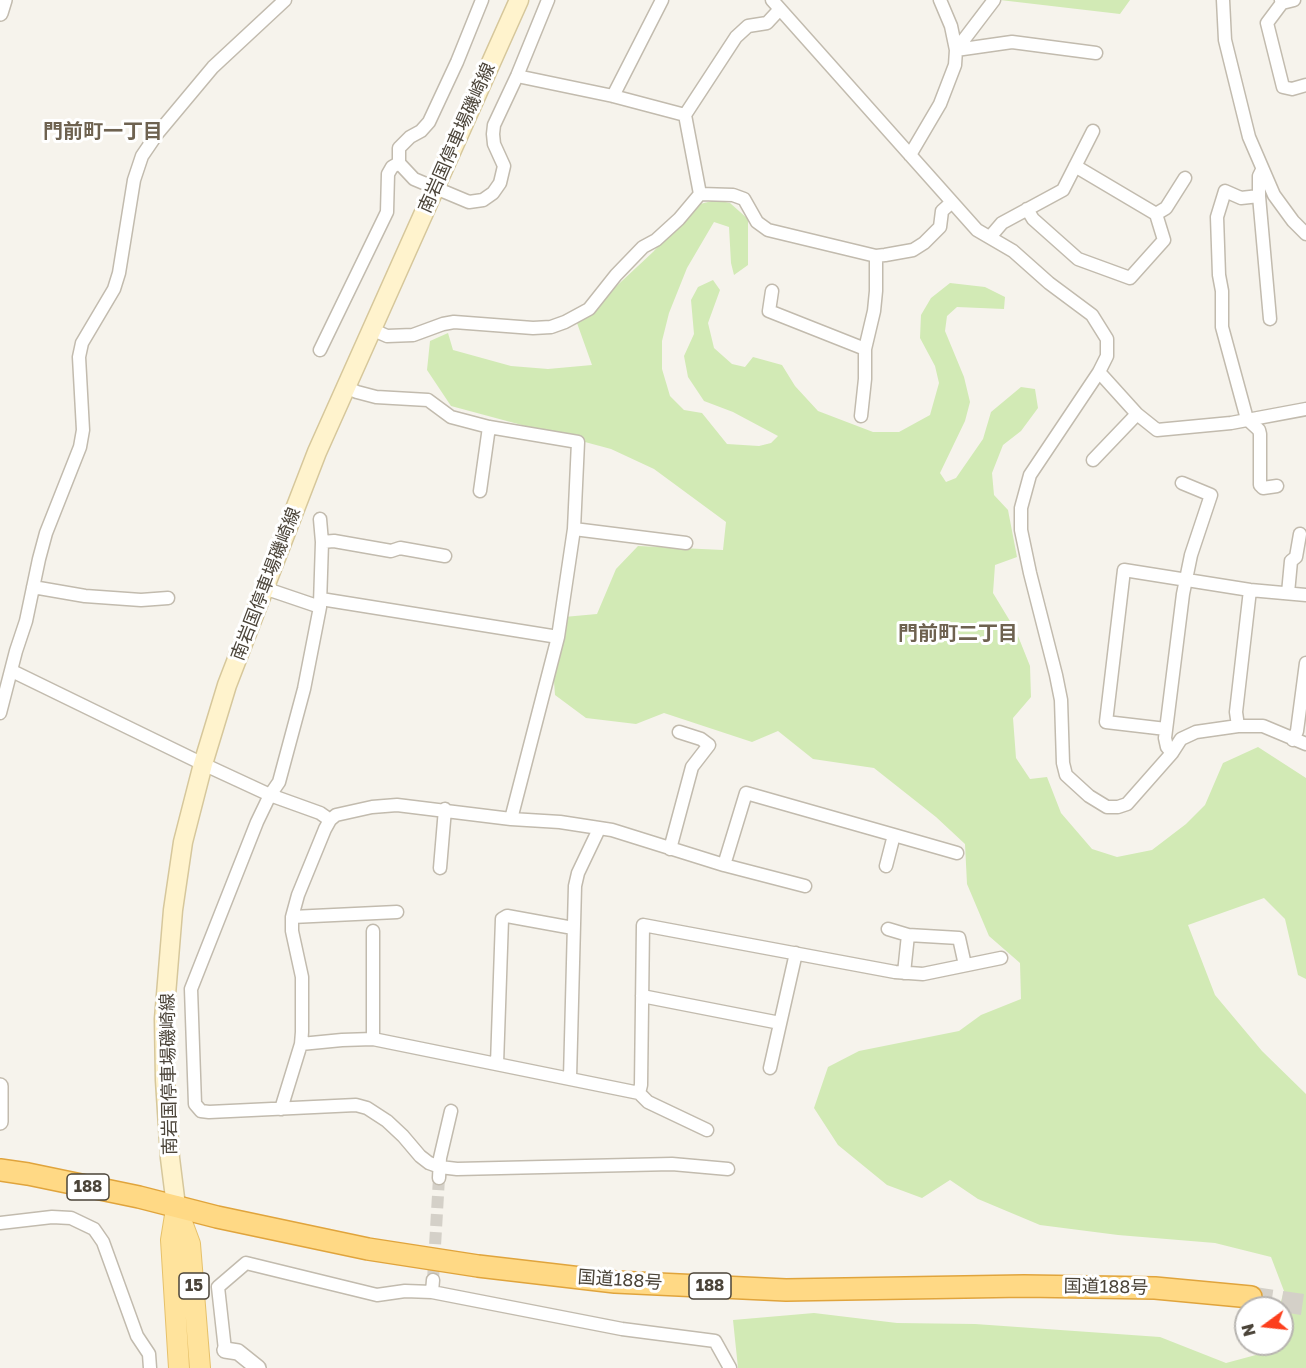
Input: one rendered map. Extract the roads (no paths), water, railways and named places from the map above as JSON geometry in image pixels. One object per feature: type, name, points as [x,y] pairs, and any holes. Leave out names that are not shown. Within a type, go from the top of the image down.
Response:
[{"type":"highway","name":"国道188号","points":[[0,1170],[39,1176],[368,1249],[478,1266],[615,1282],[786,1290],[1024,1286],[1143,1288],[1239,1296]]},
{"type":"main road","name":"南岩国停車場磯崎線","points":[[176,1206],[169,1136],[164,1019],[172,910],[183,842],[203,764],[227,685],[317,452],[519,0]]},
{"type":"main road","name":"15","points":[[176,1206],[171,1240],[179,1368]]},
{"type":"main road","name":"15","points":[[176,1206],[190,1244],[200,1368]]},
{"type":"street","points":[[0,13],[4,0]]},
{"type":"street","points":[[0,713],[26,621],[46,533],[80,447],[83,430],[79,357],[82,343],[114,290],[119,273],[134,180],[142,156],[157,134],[213,67],[285,0]]},
{"type":"street","points":[[482,0],[429,122],[399,148],[399,163],[414,179],[469,202],[483,200],[493,193],[500,183],[504,166],[495,144],[494,125],[518,76],[548,0]]},
{"type":"street","points":[[613,96],[662,0]]},
{"type":"street","points":[[910,155],[940,104],[955,65],[956,50],[951,26],[940,0]]},
{"type":"street","points":[[956,50],[994,0]]},
{"type":"street","points":[[1223,0],[1225,40],[1249,137],[1274,195],[1293,221],[1306,234]]},
{"type":"street","points":[[1294,0],[1281,1],[1267,23],[1283,87],[1292,89],[1306,85]]},
{"type":"street","points":[[700,194],[686,116],[736,37],[748,26],[767,22],[776,4],[977,230],[1013,251],[1048,283],[1092,315],[1107,339],[1107,356],[1099,372],[1030,475],[1021,508],[1021,530],[1061,700],[1062,764],[1066,775],[1089,796],[1107,807],[1118,807],[1127,804],[1172,753],[1181,739],[1196,732],[1238,726],[1263,726],[1306,744]]},
{"type":"street","points":[[956,50],[1012,42],[1096,53]]},
{"type":"street","points":[[518,76],[613,96],[686,116]]},
{"type":"street","points":[[990,237],[1002,223],[1064,190],[1093,131]]},
{"type":"street","points":[[320,350],[387,212],[388,174],[392,167],[399,163]]},
{"type":"street","points":[[1027,209],[1033,219],[1078,259],[1130,278],[1164,240],[1156,214],[1075,166]]},
{"type":"street","points":[[1262,170],[1259,176],[1258,196],[1270,319]]},
{"type":"street","points":[[1156,214],[1166,208],[1185,178]]},
{"type":"street","points":[[1258,196],[1241,198],[1225,191],[1217,217],[1222,327],[1246,419],[1259,430],[1260,434],[1260,485],[1263,488],[1277,486]]},
{"type":"street","points":[[700,194],[733,195],[744,199],[757,222],[768,230],[876,255],[914,250],[940,227],[942,211],[952,202]]},
{"type":"street","points":[[371,329],[387,336],[413,335],[454,322],[533,328],[551,327],[565,322],[589,309],[616,275],[643,248],[656,240],[679,219],[700,194]]},
{"type":"street","points":[[861,416],[865,349],[874,311],[876,255]]},
{"type":"street","points":[[772,291],[769,310],[865,349]]},
{"type":"street","points":[[1099,372],[1137,414],[1157,430],[1231,423],[1306,409]]},
{"type":"street","points":[[345,387],[376,397],[428,400],[451,417],[489,427],[579,442],[574,529],[558,637],[511,819]]},
{"type":"street","points":[[1093,460],[1137,414]]},
{"type":"street","points":[[480,491],[489,427]]},
{"type":"street","points":[[1172,753],[1167,747],[1166,729],[1185,580],[1211,495],[1182,483]]},
{"type":"street","points":[[320,519],[322,543],[320,603],[304,689],[285,761],[279,782],[257,822],[191,989],[195,1104],[201,1111],[209,1112],[231,1109],[345,1105],[367,1108],[403,1136],[420,1156],[439,1172]]},
{"type":"street","points":[[574,529],[686,543]]},
{"type":"street","points":[[1288,593],[1291,561],[1296,557],[1300,534]]},
{"type":"street","points":[[322,543],[334,541],[391,550],[400,548],[445,556]]},
{"type":"street","points":[[1166,729],[1106,722],[1124,570],[1250,590],[1306,595]]},
{"type":"street","points":[[33,587],[85,596],[141,600],[168,598]]},
{"type":"street","points":[[264,588],[320,603],[558,637]]},
{"type":"street","points":[[1238,726],[1236,712],[1250,590]]},
{"type":"street","points":[[1293,740],[1297,731],[1306,663]]},
{"type":"street","points":[[12,671],[203,764],[270,795],[320,813],[330,820]]},
{"type":"street","points":[[670,849],[692,767],[709,745],[701,739],[679,732]]},
{"type":"street","points":[[724,865],[746,793],[957,853]]},
{"type":"street","points":[[281,1109],[301,1044],[302,977],[292,931],[292,918],[298,895],[330,820],[336,815],[372,807],[398,805],[445,809],[511,819],[560,822],[612,830],[724,865],[805,886]]},
{"type":"street","points":[[440,868],[445,809]]},
{"type":"street","points":[[570,1078],[575,886],[578,873],[599,829]]},
{"type":"street","points":[[886,866],[894,835]]},
{"type":"street","points":[[292,918],[397,912]]},
{"type":"street","points":[[497,1064],[502,919],[507,916],[573,928]]},
{"type":"street","points":[[639,1093],[641,1085],[643,925],[923,974],[1001,958]]},
{"type":"street","points":[[888,929],[908,935],[958,938],[964,965]]},
{"type":"street","points":[[373,931],[374,1039]]},
{"type":"street","points":[[904,972],[908,935]]},
{"type":"street","points":[[770,1068],[796,953]]},
{"type":"street","points":[[642,996],[780,1023]]},
{"type":"street","points":[[301,1044],[374,1039],[570,1078],[639,1093],[648,1102],[707,1130]]},
{"type":"street","points":[[0,1086],[0,1122]]},
{"type":"street","points":[[439,1172],[450,1111]]},
{"type":"street","points":[[439,1172],[457,1169],[672,1164],[728,1169]]},
{"type":"street","points":[[0,1223],[52,1216],[71,1218],[94,1229],[103,1242],[137,1336],[149,1354],[150,1368]]},
{"type":"street","points":[[258,1368],[237,1352],[225,1350],[218,1287],[246,1263],[377,1295],[433,1286],[622,1329],[715,1341],[730,1368]]},
{"type":"tunnel","points":[[433,1280],[439,1178]]},
{"type":"tunnel","points":[[1294,1303],[1306,1305]]},
{"type":"district","name":"門前町一丁目","points":[[103,132]]},
{"type":"district","name":"門前町二丁目","points":[[958,634]]}]
